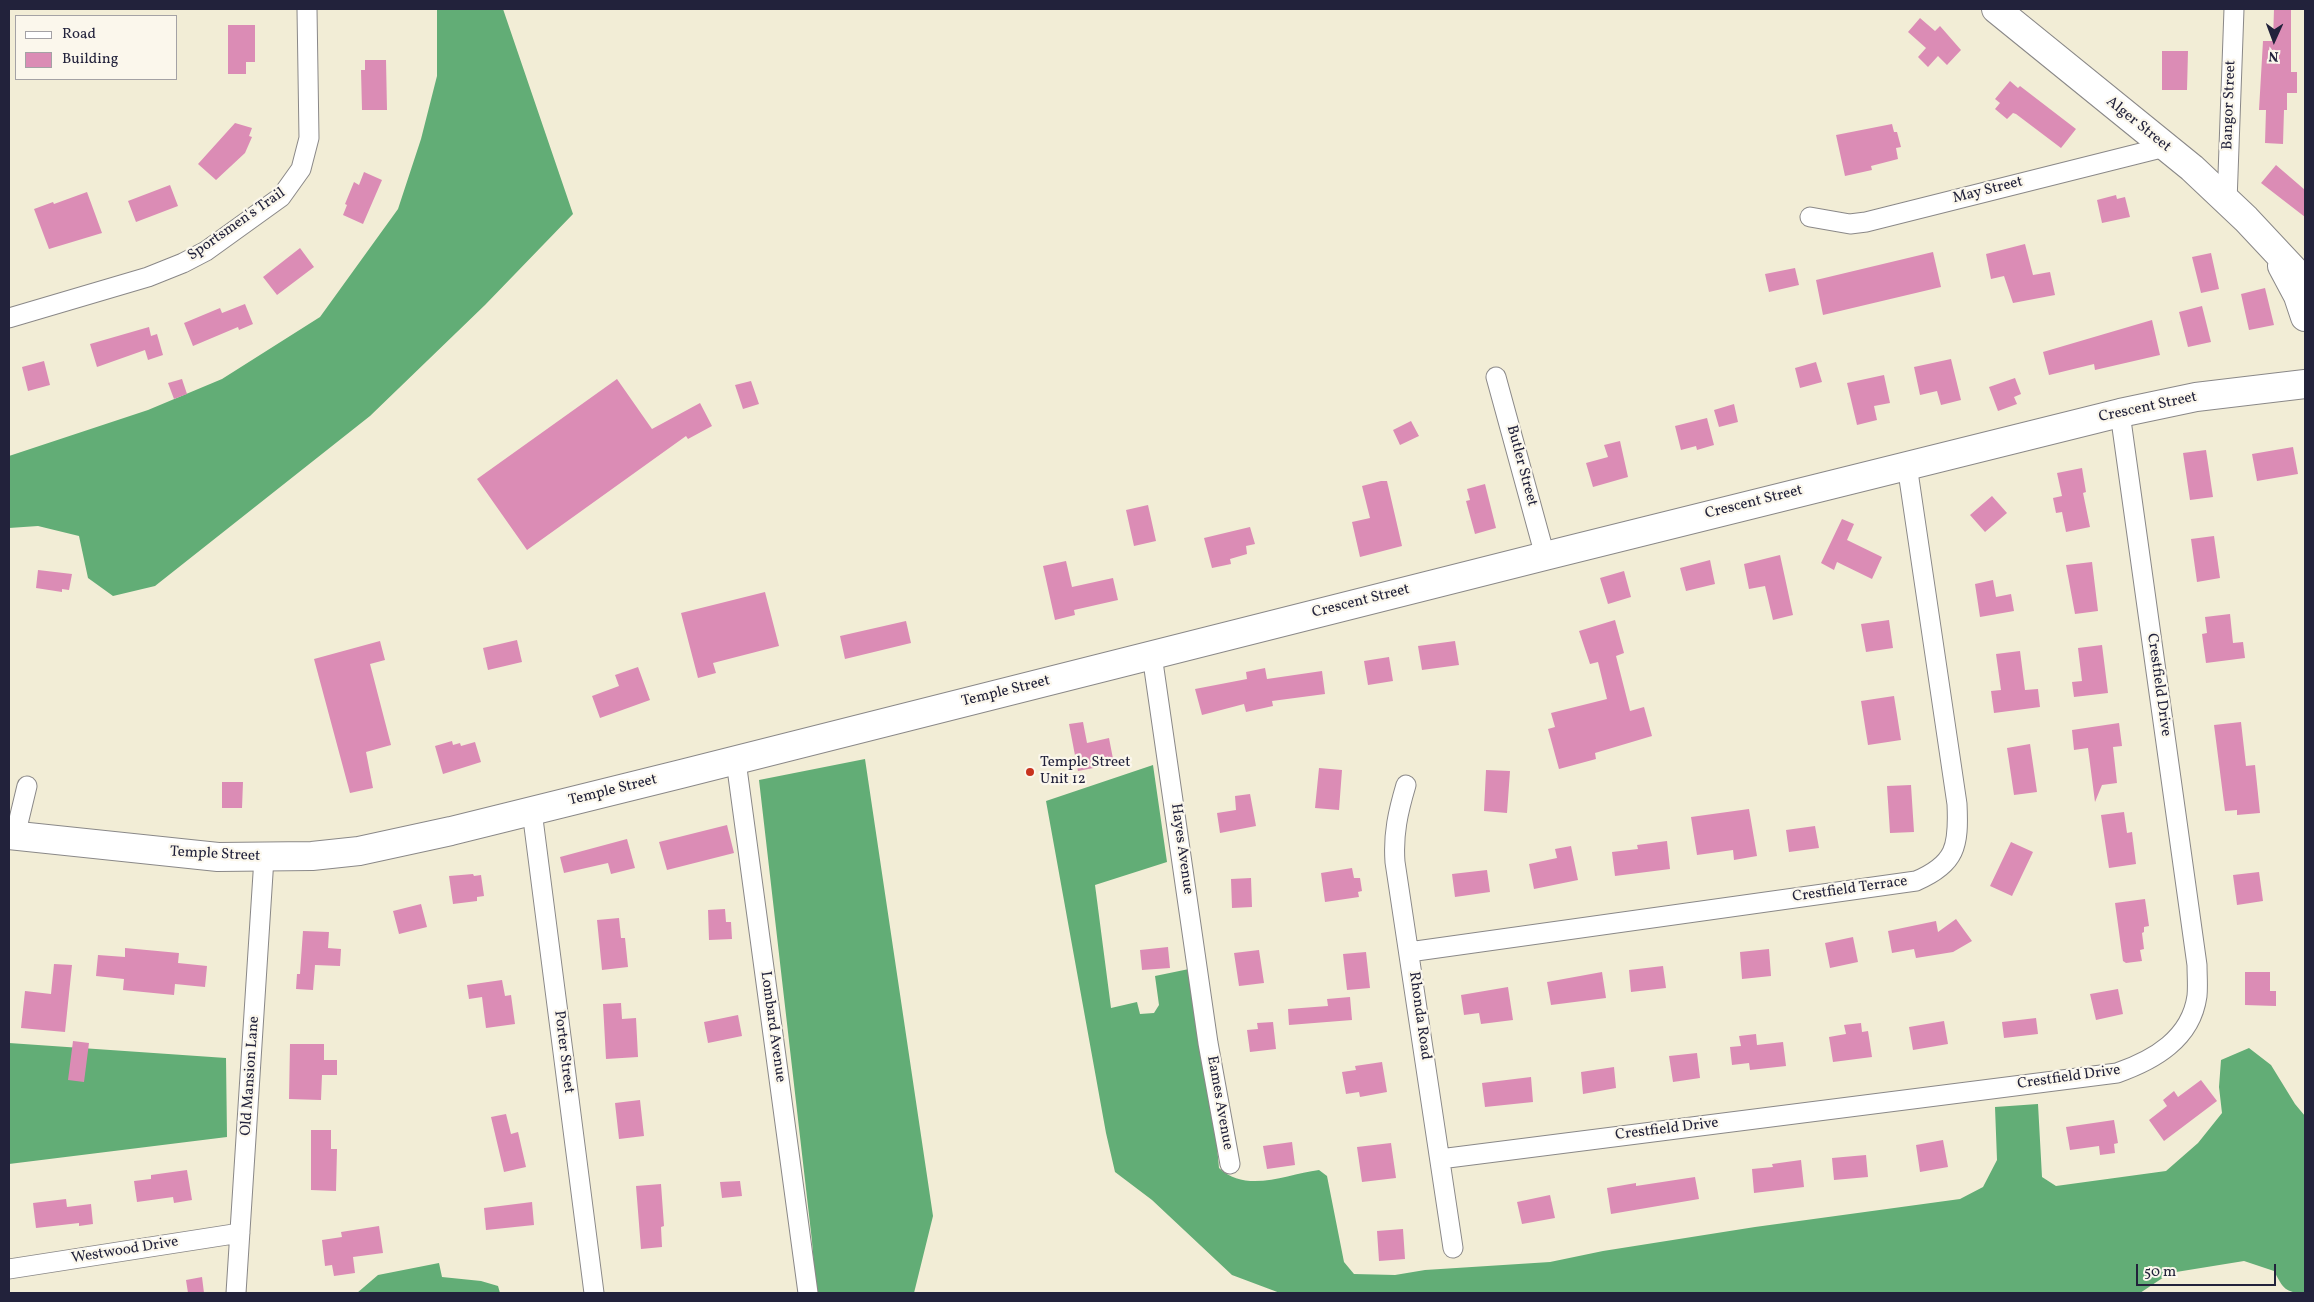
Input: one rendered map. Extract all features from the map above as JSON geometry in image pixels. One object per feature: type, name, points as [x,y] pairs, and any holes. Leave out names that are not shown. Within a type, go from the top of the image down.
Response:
[{"type":"main road","name":"Alger Street","points":[[1996,9],[2165,147],[2227,202],[2305,282]]},
{"type":"main road","name":"Alger Street","points":[[2274,249],[2298,296],[2305,317]]},
{"type":"main road","points":[[2274,249],[2305,266]]},
{"type":"main road","name":"Crescent Street","points":[[1207,641],[2120,413],[2196,397],[2305,384]]},
{"type":"main road","name":"Temple Street","points":[[12,836],[176,854],[264,858],[312,856],[359,850],[532,811],[736,761],[1207,641]]},
{"type":"street","name":"Sportsmen's Trail","points":[[9,318],[148,278],[183,263],[206,251],[285,193],[301,170],[309,138],[307,9]]},
{"type":"street","name":"Bangor Street","points":[[2227,202],[2234,9]]},
{"type":"street","name":"May Street","points":[[1810,218],[1850,224],[1866,222],[2165,147]]},
{"type":"street","name":"Butler Street","points":[[1496,377],[1545,556]]},
{"type":"street","name":"Crestfield Drive","points":[[1440,1159],[2117,1073],[2140,1065],[2161,1052],[2178,1038],[2190,1020],[2197,996],[2197,965],[2120,413]]},
{"type":"street","name":"Crestfield Terrace","points":[[1409,952],[1916,881],[1935,872],[1949,859],[1956,842],[1957,804],[1907,465]]},
{"type":"street","name":"Hayes Avenue","points":[[1152,655],[1208,1042]]},
{"type":"street","name":"Lombard Avenue","points":[[736,761],[808,1293]]},
{"type":"street","name":"Rhonda Road","points":[[1406,785],[1395,822],[1393,841],[1453,1248]]},
{"type":"street","points":[[12,836],[27,786]]},
{"type":"street","name":"Porter Street","points":[[532,811],[594,1293]]},
{"type":"street","name":"Old Mansion Lane","points":[[236,1293],[264,858]]},
{"type":"street","name":"Eames Avenue","points":[[1208,1042],[1230,1164]]},
{"type":"street","name":"Westwood Drive","points":[[9,1269],[240,1233]]},
{"type":"green space","points":[[437,9],[503,9],[573,214],[485,305],[370,416],[155,586],[113,596],[88,578],[79,536],[38,526],[9,528],[9,456],[148,410],[222,379],[320,317],[398,209],[421,139],[437,76]]},
{"type":"green space","points":[[865,759],[933,1216],[914,1293],[816,1293],[812,1241],[759,780]]},
{"type":"green space","points":[[1153,765],[1167,862],[1095,885],[1111,1008],[1137,1002],[1140,1014],[1154,1013],[1159,1005],[1155,976],[1189,969],[1209,1060],[1219,1168],[1230,1176],[1242,1180],[1255,1181],[1319,1170],[1327,1176],[1344,1262],[1354,1274],[1395,1275],[1425,1270],[1550,1262],[1603,1251],[1755,1227],[1960,1199],[1983,1187],[1997,1160],[1995,1107],[2038,1104],[2042,1177],[2056,1186],[2166,1171],[2198,1143],[2222,1113],[2219,1087],[2221,1060],[2249,1048],[2271,1065],[2295,1104],[2305,1116],[2305,1293],[2289,1291],[2282,1285],[2274,1271],[2244,1261],[2170,1273],[2140,1293],[1280,1293],[1232,1275],[1152,1200],[1115,1172],[1106,1133],[1046,801]]},
{"type":"green space","points":[[9,1043],[226,1058],[227,1137],[9,1164]]},
{"type":"green space","points":[[439,1263],[442,1277],[481,1281],[498,1286],[500,1293],[357,1293],[378,1275]]},
{"type":"building","points":[[2274,9],[2291,9],[2291,72],[2297,72],[2297,93],[2287,93],[2287,110],[2284,110],[2283,144],[2265,143],[2266,110],[2259,110],[2263,41],[2273,41]]},
{"type":"building","points":[[1920,18],[1935,31],[1940,26],[1961,50],[1947,65],[1938,56],[1928,67],[1918,57],[1926,48],[1908,32]]},
{"type":"building","points":[[228,25],[255,25],[255,62],[246,62],[246,74],[228,74]]},
{"type":"building","points":[[2162,51],[2188,51],[2187,90],[2162,90]]},
{"type":"building","points":[[365,60],[386,60],[387,110],[362,110],[361,70],[365,70]]},
{"type":"building","points":[[2010,81],[2018,88],[2020,86],[2076,129],[2061,148],[2016,114],[2013,113],[2007,119],[1995,109],[2000,103],[1995,99]]},
{"type":"building","points":[[235,123],[252,128],[249,136],[252,137],[245,153],[216,180],[198,164]]},
{"type":"building","points":[[1892,124],[1894,132],[1897,132],[1901,147],[1896,148],[1898,159],[1871,166],[1872,170],[1845,176],[1836,135]]},
{"type":"building","points":[[2276,165],[2305,190],[2305,217],[2261,183]]},
{"type":"building","points":[[364,172],[382,180],[363,224],[343,215],[347,205],[345,204],[354,182],[359,185]]},
{"type":"building","points":[[170,185],[178,206],[136,222],[128,201]]},
{"type":"building","points":[[87,192],[102,233],[49,249],[34,209]]},
{"type":"building","points":[[2116,195],[2117,199],[2125,197],[2130,217],[2102,223],[2097,200]]},
{"type":"building","points":[[2025,244],[2033,275],[2050,272],[2055,295],[2013,303],[2004,276],[1991,279],[1986,254]]},
{"type":"building","points":[[300,248],[314,267],[277,295],[263,277]]},
{"type":"building","points":[[1933,252],[1941,287],[1823,315],[1816,280]]},
{"type":"building","points":[[2211,253],[2219,289],[2201,293],[2192,257]]},
{"type":"building","points":[[1795,268],[1799,285],[1769,292],[1765,274]]},
{"type":"building","points":[[2265,288],[2274,325],[2249,330],[2241,294]]},
{"type":"building","points":[[245,304],[253,324],[239,330],[238,327],[193,346],[184,323],[220,308],[222,313]]},
{"type":"building","points":[[2202,306],[2211,342],[2188,347],[2179,312]]},
{"type":"building","points":[[2152,320],[2160,355],[2095,370],[2094,364],[2049,375],[2043,352]]},
{"type":"building","points":[[149,327],[151,336],[157,334],[163,355],[148,360],[145,350],[97,367],[90,344]]},
{"type":"building","points":[[1951,359],[1961,400],[1941,405],[1937,391],[1920,395],[1914,367]]},
{"type":"building","points":[[44,361],[50,385],[28,391],[22,367]]},
{"type":"building","points":[[1816,362],[1822,382],[1800,388],[1795,368]]},
{"type":"building","points":[[1884,375],[1890,403],[1874,406],[1877,420],[1857,425],[1847,383]]},
{"type":"building","points":[[2015,378],[2021,394],[2014,397],[2017,404],[1998,411],[1989,387]]},
{"type":"building","points":[[182,379],[187,394],[174,399],[168,383]]},
{"type":"building","points":[[617,379],[652,429],[700,403],[712,426],[688,439],[686,436],[527,550],[477,479]]},
{"type":"building","points":[[751,381],[759,404],[743,409],[735,385]]},
{"type":"building","points":[[1734,404],[1738,422],[1719,427],[1714,410]]},
{"type":"building","points":[[1707,418],[1714,445],[1697,450],[1696,446],[1681,450],[1675,426]]},
{"type":"building","points":[[1411,421],[1419,436],[1400,445],[1393,430]]},
{"type":"building","points":[[1620,441],[1628,477],[1593,487],[1586,463],[1608,457],[1604,445]]},
{"type":"building","points":[[2293,447],[2298,474],[2257,481],[2252,454]]},
{"type":"building","points":[[2206,450],[2213,497],[2190,500],[2183,453]]},
{"type":"building","points":[[2082,468],[2086,492],[2083,493],[2090,527],[2066,532],[2062,512],[2056,513],[2053,498],[2062,496],[2057,473]]},
{"type":"building","points":[[1387,481],[1402,546],[1360,557],[1352,522],[1370,518],[1362,486]]},
{"type":"building","points":[[1485,484],[1496,528],[1475,534],[1466,501],[1470,500],[1467,489]]},
{"type":"building","points":[[1992,496],[2007,513],[1985,532],[1970,515]]},
{"type":"building","points":[[1148,505],[1156,541],[1134,546],[1126,510]]},
{"type":"building","points":[[1842,519],[1854,524],[1847,540],[1882,557],[1872,579],[1837,562],[1834,570],[1821,563]]},
{"type":"building","points":[[1250,527],[1255,544],[1246,546],[1247,554],[1230,559],[1231,564],[1212,568],[1204,538]]},
{"type":"building","points":[[2214,536],[2220,578],[2197,582],[2191,539]]},
{"type":"building","points":[[1780,555],[1793,615],[1773,620],[1765,586],[1749,589],[1744,564]]},
{"type":"building","points":[[1710,560],[1715,584],[1686,591],[1680,568]]},
{"type":"building","points":[[1066,561],[1072,587],[1113,578],[1118,600],[1074,610],[1075,615],[1055,620],[1043,566]]},
{"type":"building","points":[[2092,562],[2098,611],[2075,614],[2066,565]]},
{"type":"building","points":[[38,570],[72,574],[69,590],[62,589],[62,592],[36,588]]},
{"type":"building","points":[[1624,571],[1631,597],[1608,604],[1600,578]]},
{"type":"building","points":[[1993,580],[1996,597],[2011,594],[2014,611],[1980,617],[1975,584]]},
{"type":"building","points":[[765,592],[779,646],[713,663],[716,673],[698,678],[681,613]]},
{"type":"building","points":[[2230,614],[2233,643],[2243,642],[2245,658],[2206,663],[2202,634],[2207,633],[2205,617]]},
{"type":"building","points":[[1615,620],[1624,653],[1616,656],[1630,711],[1644,707],[1652,736],[1595,753],[1596,759],[1559,769],[1548,729],[1555,727],[1551,713],[1607,699],[1598,662],[1590,664],[1579,631]]},
{"type":"building","points":[[1889,620],[1893,648],[1866,652],[1861,624]]},
{"type":"building","points":[[906,621],[911,643],[845,659],[840,636]]},
{"type":"building","points":[[517,640],[522,662],[488,670],[483,648]]},
{"type":"building","points":[[380,641],[385,660],[370,664],[391,745],[366,752],[373,788],[350,793],[314,659]]},
{"type":"building","points":[[1455,641],[1459,665],[1422,670],[1418,646]]},
{"type":"building","points":[[2102,645],[2108,693],[2074,697],[2072,682],[2082,681],[2078,648]]},
{"type":"building","points":[[2020,651],[2025,690],[2038,689],[2040,707],[1994,713],[1991,691],[2001,690],[1996,654]]},
{"type":"building","points":[[1389,657],[1393,681],[1368,685],[1364,661]]},
{"type":"building","points":[[638,667],[650,700],[600,718],[592,696],[619,686],[615,675]]},
{"type":"building","points":[[1265,668],[1267,679],[1322,671],[1325,694],[1272,701],[1273,706],[1246,712],[1244,704],[1202,715],[1195,689],[1247,679],[1246,672]]},
{"type":"building","points":[[1894,696],[1901,740],[1868,745],[1861,701]]},
{"type":"building","points":[[1083,722],[1087,743],[1109,738],[1114,764],[1078,771],[1069,724]]},
{"type":"building","points":[[2241,722],[2246,766],[2255,765],[2260,813],[2237,815],[2237,810],[2225,811],[2214,725]]},
{"type":"building","points":[[2119,723],[2122,746],[2113,747],[2117,783],[2102,785],[2095,802],[2088,748],[2074,750],[2072,730]]},
{"type":"building","points":[[452,741],[453,745],[460,743],[461,746],[475,742],[481,762],[443,774],[435,746]]},
{"type":"building","points":[[2030,744],[2037,792],[2014,795],[2007,748]]},
{"type":"building","points":[[1319,768],[1342,770],[1339,810],[1315,808]]},
{"type":"building","points":[[1486,770],[1510,771],[1507,813],[1484,811]]},
{"type":"building","points":[[222,782],[243,782],[242,808],[222,808]]},
{"type":"building","points":[[1911,785],[1914,832],[1890,833],[1887,786]]},
{"type":"building","points":[[1250,794],[1256,826],[1220,833],[1217,813],[1236,810],[1235,796]]},
{"type":"building","points":[[1749,809],[1757,856],[1734,860],[1733,850],[1697,855],[1691,817]]},
{"type":"building","points":[[2124,812],[2127,833],[2132,832],[2136,864],[2109,868],[2101,815]]},
{"type":"building","points":[[727,825],[734,853],[667,870],[659,842]]},
{"type":"building","points":[[1815,826],[1819,848],[1789,852],[1786,830]]},
{"type":"building","points":[[627,839],[635,868],[611,874],[608,863],[564,873],[560,857]]},
{"type":"building","points":[[1667,841],[1670,869],[1615,876],[1612,852],[1638,849],[1637,845]]},
{"type":"building","points":[[2011,842],[2033,852],[2012,896],[1990,886]]},
{"type":"building","points":[[1571,846],[1578,880],[1534,889],[1529,864],[1557,858],[1555,849]]},
{"type":"building","points":[[1352,868],[1354,878],[1360,878],[1362,891],[1358,892],[1359,897],[1325,902],[1321,873]]},
{"type":"building","points":[[1487,870],[1490,892],[1455,897],[1452,874]]},
{"type":"building","points":[[2259,872],[2263,901],[2237,905],[2233,875]]},
{"type":"building","points":[[473,874],[474,876],[481,875],[484,896],[477,897],[477,901],[453,904],[449,876]]},
{"type":"building","points":[[1251,878],[1252,907],[1232,908],[1231,879]]},
{"type":"building","points":[[2145,899],[2149,926],[2144,927],[2144,932],[2142,933],[2144,949],[2140,950],[2142,961],[2126,963],[2123,961],[2115,903]]},
{"type":"building","points":[[421,904],[427,927],[399,934],[393,911]]},
{"type":"building","points":[[725,909],[726,922],[731,922],[732,939],[709,940],[708,910]]},
{"type":"building","points":[[619,918],[621,938],[625,938],[628,967],[602,970],[597,920]]},
{"type":"building","points":[[1956,919],[1972,941],[1953,952],[1916,958],[1914,949],[1892,953],[1888,931],[1936,921],[1938,932]]},
{"type":"building","points":[[303,931],[329,932],[328,948],[341,949],[340,966],[315,965],[313,990],[296,989],[297,974],[300,974]]},
{"type":"building","points":[[1853,937],[1858,962],[1830,968],[1825,943]]},
{"type":"building","points":[[1168,947],[1170,968],[1142,970],[1140,950]]},
{"type":"building","points":[[125,948],[179,953],[178,963],[207,966],[205,987],[175,984],[174,995],[123,990],[124,979],[96,976],[98,955],[125,957]]},
{"type":"building","points":[[1769,949],[1771,976],[1742,979],[1740,952]]},
{"type":"building","points":[[1259,950],[1264,983],[1239,986],[1234,953]]},
{"type":"building","points":[[1366,952],[1370,988],[1347,990],[1343,954]]},
{"type":"building","points":[[54,964],[72,965],[65,1032],[21,1028],[25,991],[51,994]]},
{"type":"building","points":[[1663,966],[1666,988],[1631,992],[1629,970]]},
{"type":"building","points":[[1602,972],[1606,998],[1551,1005],[1547,982]]},
{"type":"building","points":[[2245,972],[2270,972],[2270,991],[2276,991],[2276,1006],[2245,1005]]},
{"type":"building","points":[[502,980],[505,996],[511,995],[515,1024],[486,1028],[482,997],[469,999],[467,985]]},
{"type":"building","points":[[1508,987],[1513,1020],[1481,1024],[1479,1013],[1464,1015],[1461,995]]},
{"type":"building","points":[[2118,989],[2123,1014],[2096,1020],[2090,994]]},
{"type":"building","points":[[1350,997],[1352,1020],[1289,1025],[1288,1009],[1328,1006],[1327,999]]},
{"type":"building","points":[[621,1003],[622,1019],[636,1018],[638,1057],[606,1059],[603,1004]]},
{"type":"building","points":[[738,1015],[742,1036],[708,1043],[704,1022]]},
{"type":"building","points":[[2036,1018],[2038,1034],[2004,1038],[2002,1022]]},
{"type":"building","points":[[1944,1021],[1948,1044],[1913,1050],[1909,1027]]},
{"type":"building","points":[[1273,1022],[1276,1049],[1250,1052],[1247,1030],[1258,1029],[1257,1023]]},
{"type":"building","points":[[1861,1023],[1862,1032],[1868,1031],[1872,1057],[1833,1062],[1829,1037],[1846,1034],[1844,1025]]},
{"type":"building","points":[[1756,1034],[1757,1045],[1783,1042],[1786,1066],[1750,1070],[1749,1063],[1732,1065],[1730,1047],[1741,1046],[1739,1036]]},
{"type":"building","points":[[73,1041],[89,1043],[84,1082],[68,1080]]},
{"type":"building","points":[[290,1044],[324,1044],[324,1060],[337,1060],[337,1075],[322,1075],[321,1100],[289,1099]]},
{"type":"building","points":[[1697,1053],[1700,1078],[1673,1082],[1669,1056]]},
{"type":"building","points":[[1382,1062],[1387,1092],[1360,1097],[1359,1092],[1346,1094],[1342,1072],[1356,1070],[1355,1066]]},
{"type":"building","points":[[1614,1067],[1616,1088],[1583,1094],[1581,1072]]},
{"type":"building","points":[[1531,1077],[1533,1102],[1485,1107],[1482,1083]]},
{"type":"building","points":[[2201,1080],[2217,1101],[2164,1141],[2149,1120],[2167,1106],[2163,1100],[2174,1091],[2178,1097]]},
{"type":"building","points":[[640,1100],[644,1136],[619,1139],[615,1103]]},
{"type":"building","points":[[506,1114],[511,1134],[518,1132],[526,1167],[504,1172],[491,1117]]},
{"type":"building","points":[[2114,1120],[2118,1143],[2114,1144],[2115,1153],[2100,1155],[2099,1146],[2070,1150],[2066,1127]]},
{"type":"building","points":[[311,1130],[331,1130],[331,1149],[337,1149],[336,1191],[311,1190]]},
{"type":"building","points":[[1943,1140],[1948,1167],[1920,1172],[1916,1145]]},
{"type":"building","points":[[1292,1142],[1295,1165],[1267,1169],[1263,1146]]},
{"type":"building","points":[[1391,1143],[1396,1178],[1362,1182],[1357,1147]]},
{"type":"building","points":[[1866,1155],[1868,1177],[1834,1180],[1832,1158]]},
{"type":"building","points":[[1801,1160],[1804,1187],[1754,1193],[1752,1169],[1773,1167],[1772,1164]]},
{"type":"building","points":[[187,1170],[192,1200],[174,1203],[173,1197],[137,1202],[134,1181],[151,1179],[151,1175]]},
{"type":"building","points":[[1695,1177],[1699,1199],[1611,1214],[1607,1188],[1636,1183],[1636,1186]]},
{"type":"building","points":[[740,1181],[742,1196],[722,1198],[720,1182]]},
{"type":"building","points":[[661,1184],[664,1226],[661,1227],[662,1247],[641,1249],[636,1186]]},
{"type":"building","points":[[1550,1195],[1555,1218],[1522,1224],[1517,1202]]},
{"type":"building","points":[[66,1199],[67,1207],[91,1204],[93,1224],[79,1226],[79,1223],[36,1228],[33,1203]]},
{"type":"building","points":[[532,1202],[534,1225],[486,1230],[484,1208]]},
{"type":"building","points":[[379,1226],[383,1253],[353,1257],[355,1273],[334,1276],[332,1265],[325,1266],[322,1240],[342,1237],[341,1232]]},
{"type":"building","points":[[1403,1229],[1405,1259],[1379,1261],[1377,1231]]},
{"type":"building","points":[[202,1277],[204,1293],[188,1293],[186,1280]]},
{"type":"place","name":"Temple Street Unit 12","points":[[1030,772]]}]
